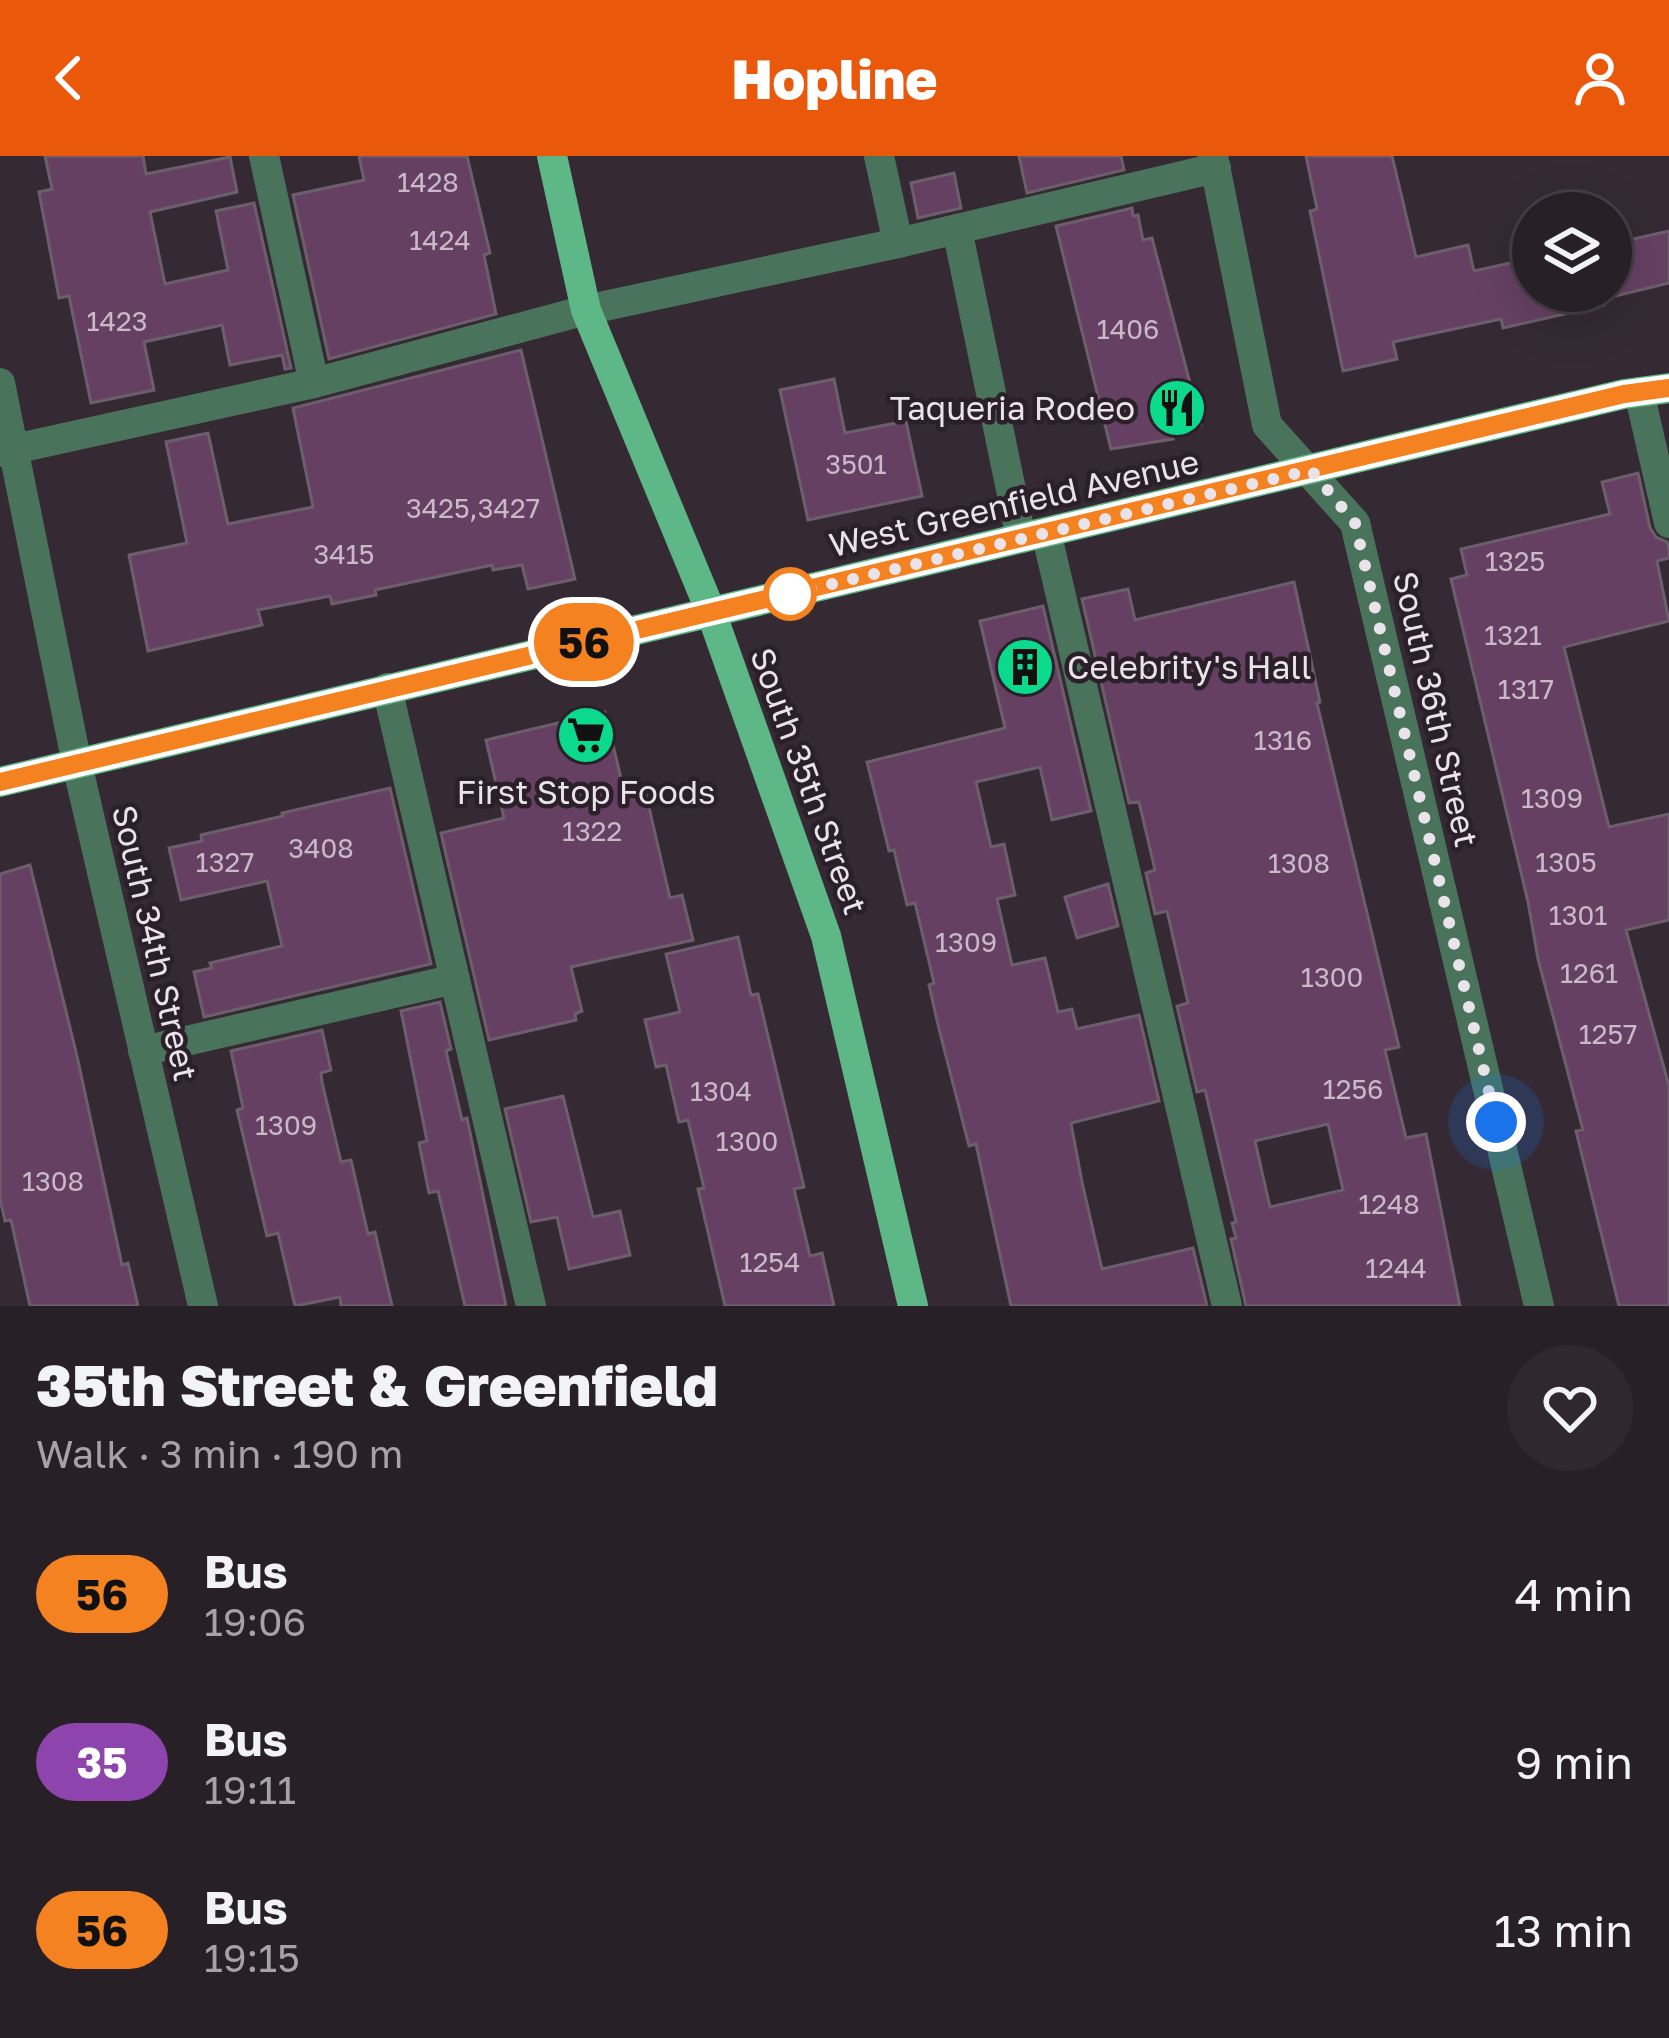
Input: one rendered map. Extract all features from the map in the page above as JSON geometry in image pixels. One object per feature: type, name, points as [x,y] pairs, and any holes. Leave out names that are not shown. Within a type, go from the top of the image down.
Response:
[{"type":"main road","name":"South 35th Street","points":[[552,156],[586,310],[711,612],[826,936],[913,1306]]},
{"type":"main road","name":"West Greenfield Avenue","points":[[0,782],[1644,392],[1669,378]]},
{"type":"street","points":[[263,156],[314,383]]},
{"type":"street","points":[[879,156],[898,243]]},
{"type":"street","points":[[7,451],[314,383],[586,310],[898,243],[1214,162]]},
{"type":"street","name":"South 36th Street","points":[[1214,162],[1268,424],[1355,523],[1539,1306]]},
{"type":"street","points":[[957,229],[1227,1306]]},
{"type":"street","name":"South 34th Street","points":[[0,383],[7,451],[203,1306]]},
{"type":"street","points":[[1644,392],[1669,524]]},
{"type":"street","points":[[387,688],[531,1306]]},
{"type":"street","points":[[143,1051],[454,979]]},
{"type":"building","points":[[45,156],[143,156],[146,174],[230,157],[237,192],[150,212],[165,284],[228,270],[216,211],[254,203],[291,368],[285,369],[282,355],[230,365],[222,325],[144,342],[154,390],[91,403],[69,296],[59,298],[39,192],[52,189]]},
{"type":"building","points":[[359,156],[467,156],[490,253],[484,255],[496,314],[329,359],[293,195],[364,180]]},
{"type":"building","points":[[1019,156],[1121,156],[1124,170],[1027,193]]},
{"type":"building","points":[[1306,156],[1392,156],[1416,257],[1468,245],[1474,271],[1512,263],[1512,312],[1573,312],[1503,328],[1501,319],[1393,342],[1397,359],[1343,371],[1310,211],[1317,209]]},
{"type":"building","points":[[954,173],[961,208],[918,218],[911,183]]},
{"type":"building","points":[[1132,208],[1143,240],[1152,238],[1201,425],[1171,433],[1173,439],[1111,449],[1056,226]]},
{"type":"building","points":[[1669,231],[1669,283],[1632,292],[1632,239]]},
{"type":"building","points":[[521,350],[575,579],[528,589],[522,565],[493,570],[492,565],[332,604],[330,596],[258,610],[262,625],[148,651],[129,555],[187,543],[166,442],[208,433],[228,524],[313,507],[293,408]]},
{"type":"building","points":[[834,379],[845,433],[906,421],[922,496],[808,520],[780,390]]},
{"type":"building","points":[[1638,473],[1650,528],[1669,549],[1669,558],[1657,561],[1669,621],[1564,647],[1609,827],[1669,814],[1669,920],[1626,930],[1669,1086],[1669,1306],[1619,1306],[1576,1131],[1583,1130],[1538,959],[1451,579],[1467,575],[1461,549],[1610,514],[1602,482]]},
{"type":"building","points":[[1294,582],[1317,703],[1399,1047],[1385,1050],[1406,1138],[1426,1134],[1460,1306],[1246,1306],[1231,1239],[1236,1238],[1232,1223],[1236,1222],[1205,1090],[1197,1092],[1177,1006],[1188,1003],[1167,911],[1155,914],[1146,873],[1155,870],[1139,802],[1129,803],[1082,599],[1128,589],[1135,620]],"holes":[[[1328,1124],[1343,1190],[1270,1207],[1255,1141]]]},
{"type":"building","points":[[1043,606],[1091,811],[1052,820],[1040,767],[976,782],[991,847],[1004,844],[1015,895],[997,899],[1012,965],[1045,958],[1058,1012],[1072,1009],[1077,1029],[1139,1015],[1159,1101],[1071,1123],[1102,1269],[1193,1248],[1207,1306],[1011,1306],[976,1144],[969,1146],[939,1029],[929,985],[934,983],[915,903],[907,905],[867,762],[1005,728],[980,621]]},
{"type":"building","points":[[605,712],[625,795],[645,790],[670,898],[682,895],[693,940],[571,967],[582,1011],[575,1014],[576,1020],[489,1040],[441,833],[504,818],[486,740]]},
{"type":"building","points":[[390,788],[431,964],[204,1017],[194,972],[212,968],[210,963],[282,946],[267,881],[181,900],[169,848],[282,813]]},
{"type":"building","points":[[30,865],[122,1265],[128,1263],[138,1306],[30,1306],[11,1220],[5,1221],[0,1199],[0,874]]},
{"type":"building","points":[[1108,884],[1118,926],[1077,938],[1065,897]]},
{"type":"building","points":[[738,937],[751,995],[758,994],[804,1187],[794,1189],[810,1256],[822,1253],[834,1306],[725,1306],[698,1189],[704,1188],[688,1120],[679,1122],[666,1065],[656,1067],[645,1020],[680,1012],[666,954]]},
{"type":"building","points":[[440,1002],[451,1049],[446,1051],[462,1120],[467,1118],[506,1306],[465,1306],[438,1191],[429,1193],[419,1143],[427,1141],[401,1011]]},
{"type":"building","points":[[322,1030],[331,1070],[321,1073],[322,1082],[341,1162],[351,1160],[368,1234],[375,1232],[392,1306],[341,1306],[340,1297],[295,1306],[278,1233],[267,1236],[237,1110],[243,1108],[231,1051]]},
{"type":"building","points":[[563,1096],[593,1217],[620,1211],[630,1255],[569,1269],[557,1217],[531,1222],[505,1109]]},
{"type":"bus line","name":"56","points":[[0,782],[1624,394],[1669,388]]},
{"type":"place","name":"Taqueria Rodeo","points":[[1177,408]]},
{"type":"place","name":"Celebrity's Hall","points":[[1025,667]]},
{"type":"place","name":"First Stop Foods","points":[[586,735]]},
{"type":"route","points":[[790,594],[1311,470],[1355,523],[1496,1122]]}]
